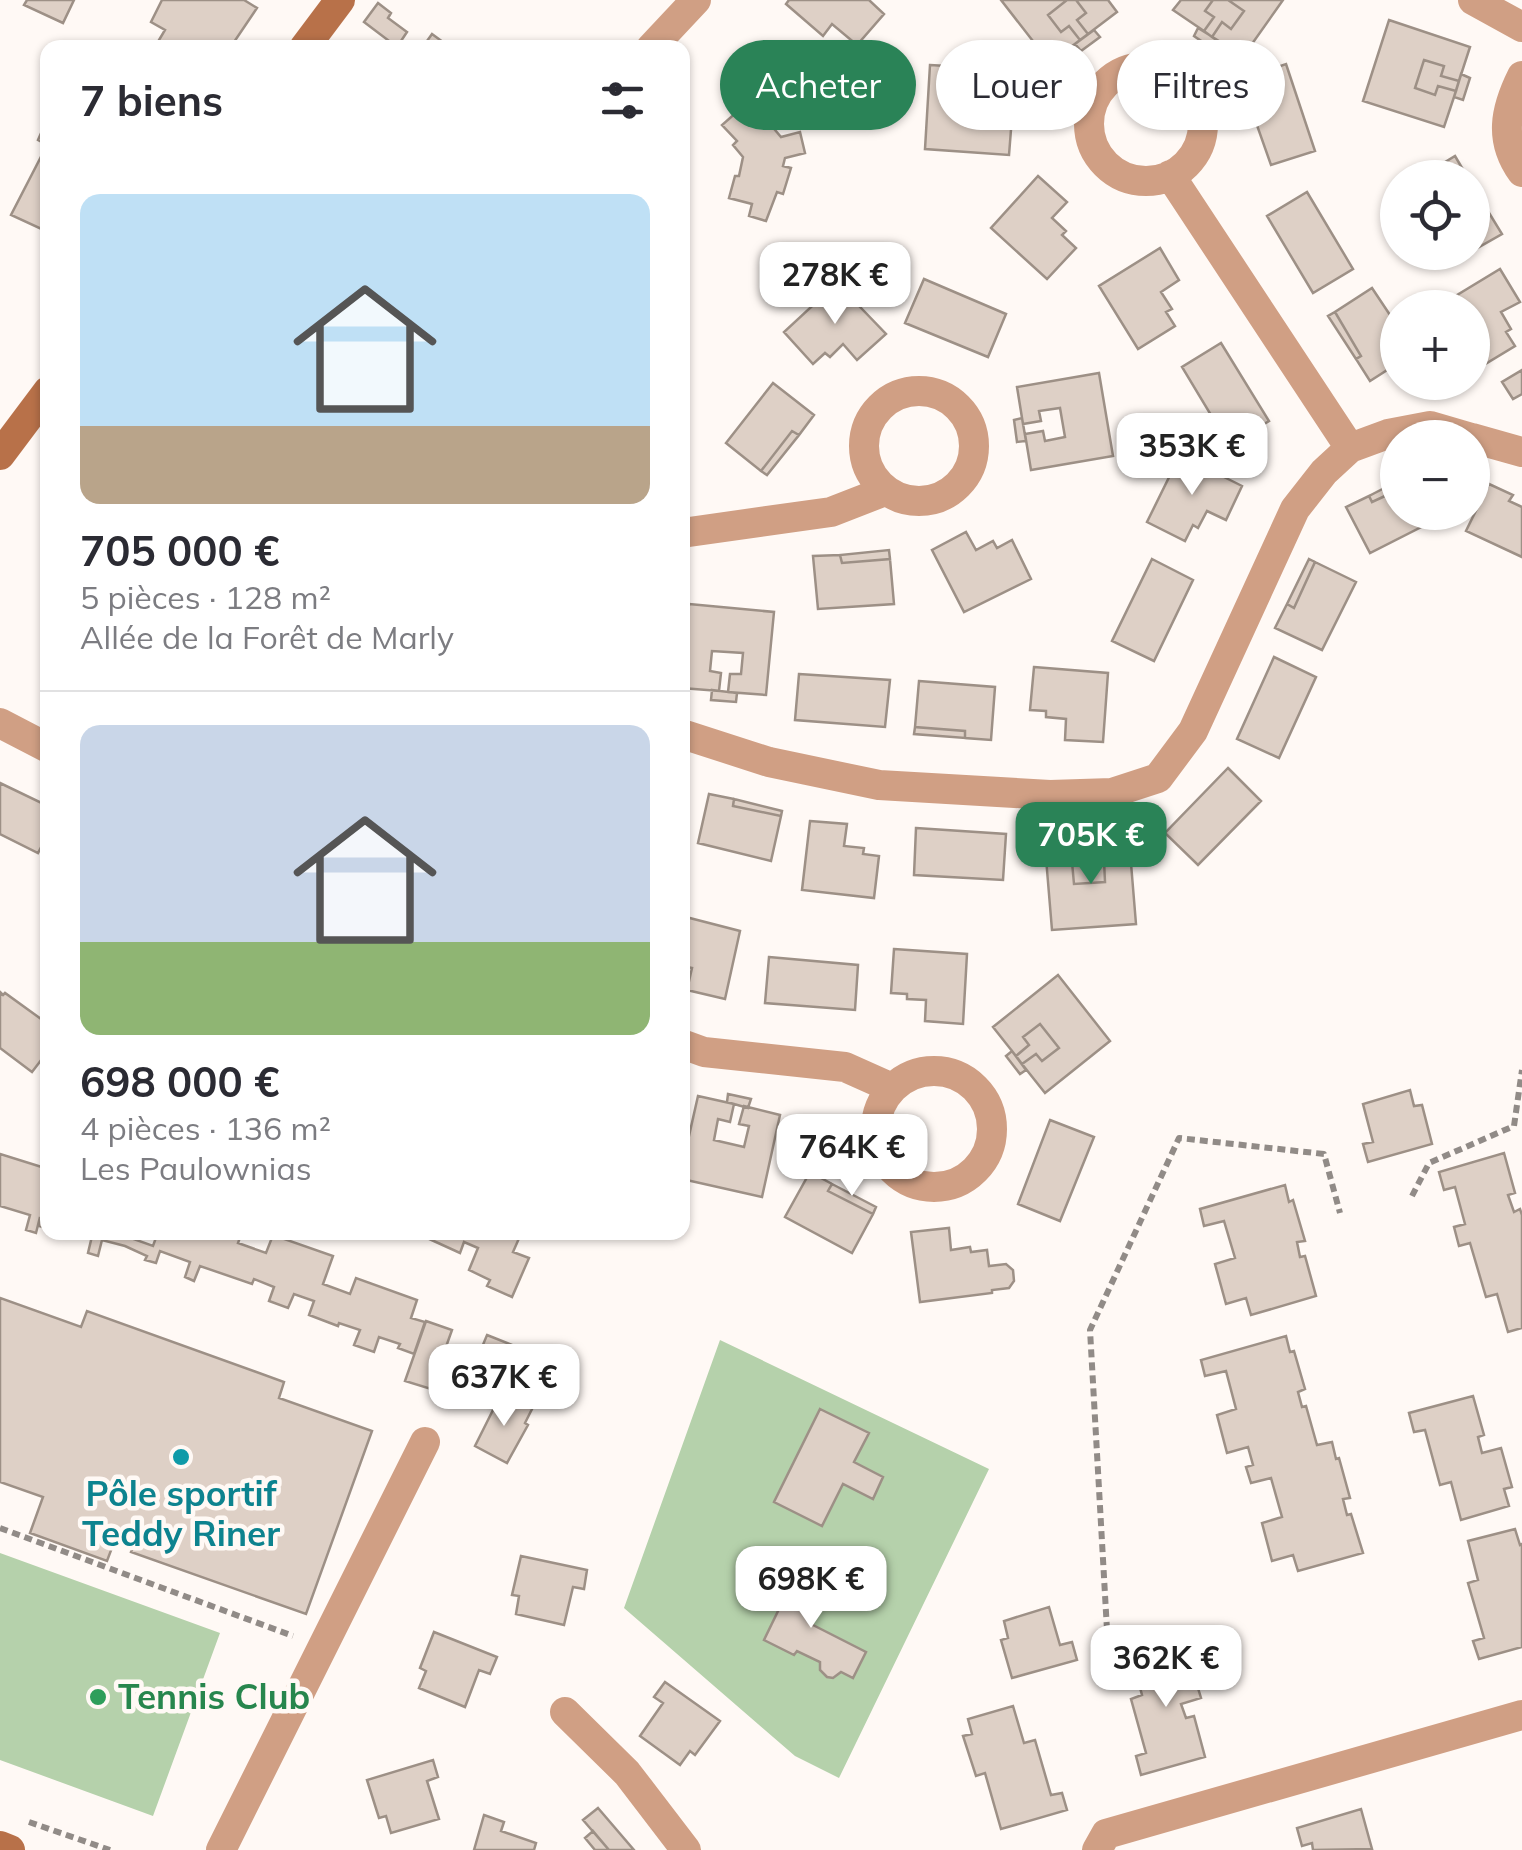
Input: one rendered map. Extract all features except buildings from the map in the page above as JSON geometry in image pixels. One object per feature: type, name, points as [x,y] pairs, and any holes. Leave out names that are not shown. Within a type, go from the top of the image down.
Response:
[{"type":"street","points":[[310,40],[340,0]]},
{"type":"street","points":[[658,40],[696,0]]},
{"type":"street","points":[[1473,0],[1522,27]]},
{"type":"street","points":[[1522,76],[1505,122],[1511,156],[1522,172]]},
{"type":"street","points":[[1170,175],[1350,448]]},
{"type":"street","points":[[0,455],[40,402]]},
{"type":"street","points":[[690,737],[769,762],[879,785],[1050,795],[1112,793],[1158,778],[1193,731],[1295,509],[1324,472],[1350,448],[1380,437]]},
{"type":"street","points":[[1490,443],[1522,452]]},
{"type":"street","points":[[690,531],[831,512],[884,490]]},
{"type":"street","points":[[0,723],[40,744]]},
{"type":"street","points":[[690,1047],[704,1052],[846,1067],[892,1088]]},
{"type":"street","points":[[221,1850],[425,1442]]},
{"type":"street","points":[[564,1712],[627,1773],[686,1850]]},
{"type":"street","points":[[1097,1850],[1106,1834],[1522,1716]]},
{"type":"street","points":[[0,1846],[10,1850]]},
{"type":"path","points":[[1412,1196],[1429,1163],[1514,1126],[1522,1070]]},
{"type":"path","points":[[1100,1655],[1107,1630],[1090,1330],[1179,1138],[1324,1154],[1340,1213]]},
{"type":"path","points":[[0,1528],[322,1646]]},
{"type":"path","points":[[18,1818],[110,1850]]},
{"type":"green space","points":[[720,1340],[989,1469],[839,1778],[795,1756],[624,1608]]},
{"type":"green space","name":"Tennis Club","points":[[0,1553],[220,1633],[153,1816],[0,1760]]},
{"type":"place","name":"Pôle sportif Teddy Riner","points":[[181,1457]]},
{"type":"place","name":"Tennis Club","points":[[98,1697]]}]
